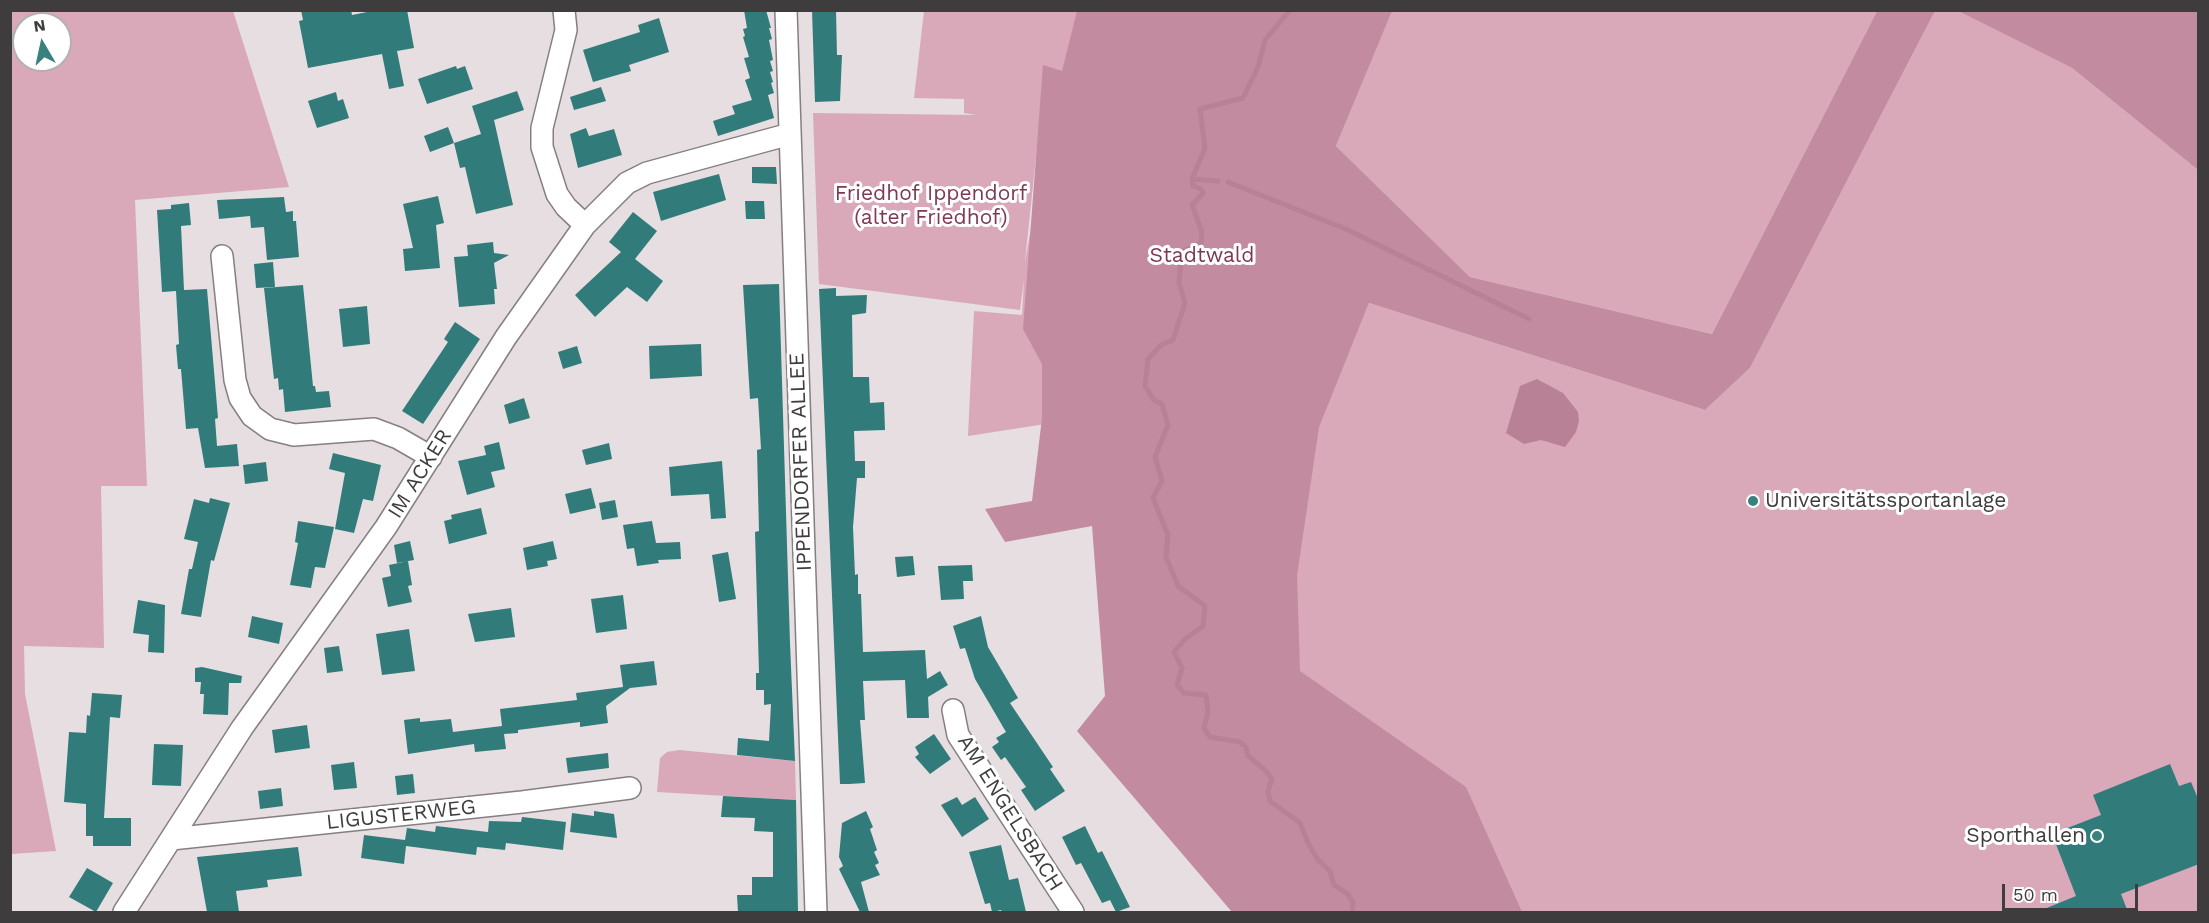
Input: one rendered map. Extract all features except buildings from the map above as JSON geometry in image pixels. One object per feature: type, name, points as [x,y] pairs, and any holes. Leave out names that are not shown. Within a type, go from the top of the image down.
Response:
[{"type":"street","points":[[564,10],[566,30],[542,128],[542,147],[557,194],[566,207],[585,225]]},
{"type":"street","name":"IPPENDORFER ALLEE","points":[[786,10],[816,912]]},
{"type":"street","name":"IM ACKER","points":[[124,912],[242,728],[386,527],[506,338],[585,225],[618,191],[647,173],[790,134]]},
{"type":"street","points":[[222,256],[235,380],[240,398],[252,416],[270,429],[294,435],[374,429],[398,438],[431,457]]},
{"type":"street","name":"AM ENGELSBACH","points":[[953,710],[958,735],[1073,912]]},
{"type":"street","name":"LIGUSTERWEG","points":[[171,838],[522,802],[630,788]]},
{"type":"green space","points":[[11,10],[233,11],[289,187],[135,200],[147,486],[101,486],[104,648],[24,646],[25,694],[56,851],[11,854]]},
{"type":"green space","points":[[1392,10],[1877,11],[1712,334],[1470,277],[1336,146]]},
{"type":"green space","name":"Universitätssportanlage","points":[[924,11],[1390,11],[1315,139],[1342,369],[1369,303],[1705,410],[1750,368],[1935,11],[1958,11],[2072,68],[2198,170],[2198,912],[1316,912],[1110,414],[968,436],[974,311],[1022,315],[1024,280],[1020,310],[819,284],[813,113],[976,115],[964,113],[964,99],[914,98]],"holes":[[[1040,119],[1042,166],[1025,262]]]},
{"type":"green space","name":"Stadtwald","points":[[1077,11],[1392,11],[1336,146],[1470,277],[1712,334],[1877,11],[1935,11],[1750,368],[1705,410],[1369,303],[1319,427],[1297,576],[1300,671],[1466,787],[1522,912],[1232,912],[1077,731],[1105,696],[1092,526],[1005,542],[985,509],[1032,501],[1042,418],[1042,364],[1023,329],[1043,65],[1062,71]]},
{"type":"green space","points":[[1958,11],[2198,11],[2198,170],[2072,68]]},
{"type":"green space","points":[[679,750],[795,761],[796,800],[657,792],[660,758],[667,752]]},
{"type":"shaded area","points":[[1537,379],[1563,393],[1578,412],[1579,421],[1576,432],[1565,447],[1541,440],[1524,444],[1506,433],[1520,386]]},
{"type":"waterway","points":[[1290,10],[1265,40],[1258,67],[1243,98],[1200,109],[1205,148],[1192,179],[1193,186],[1201,189],[1203,193],[1192,205],[1202,232],[1201,243],[1182,251],[1179,283],[1185,303],[1173,340],[1161,345],[1148,359],[1145,386],[1154,400],[1162,404],[1168,425],[1155,457],[1162,481],[1153,498],[1168,535],[1166,557],[1178,586],[1205,606],[1203,626],[1185,639],[1174,652],[1182,668],[1177,685],[1184,693],[1206,695],[1208,712],[1204,728],[1210,737],[1240,742],[1246,747],[1248,756],[1272,779],[1268,791],[1270,801],[1300,823],[1318,860],[1330,871],[1334,885],[1348,894],[1353,903],[1352,912]]},
{"type":"waterway","points":[[1192,179],[1218,181]]},
{"type":"waterway","points":[[1228,182],[1346,229],[1529,319]]},
{"type":"place","name":"Universitätssportanlage","points":[[1753,501]]},
{"type":"place","name":"Sporthallen","points":[[2097,836]]},
{"type":"park label","name":"Friedhof Ippendorf (alter Friedhof)","points":[[931,206]]}]
